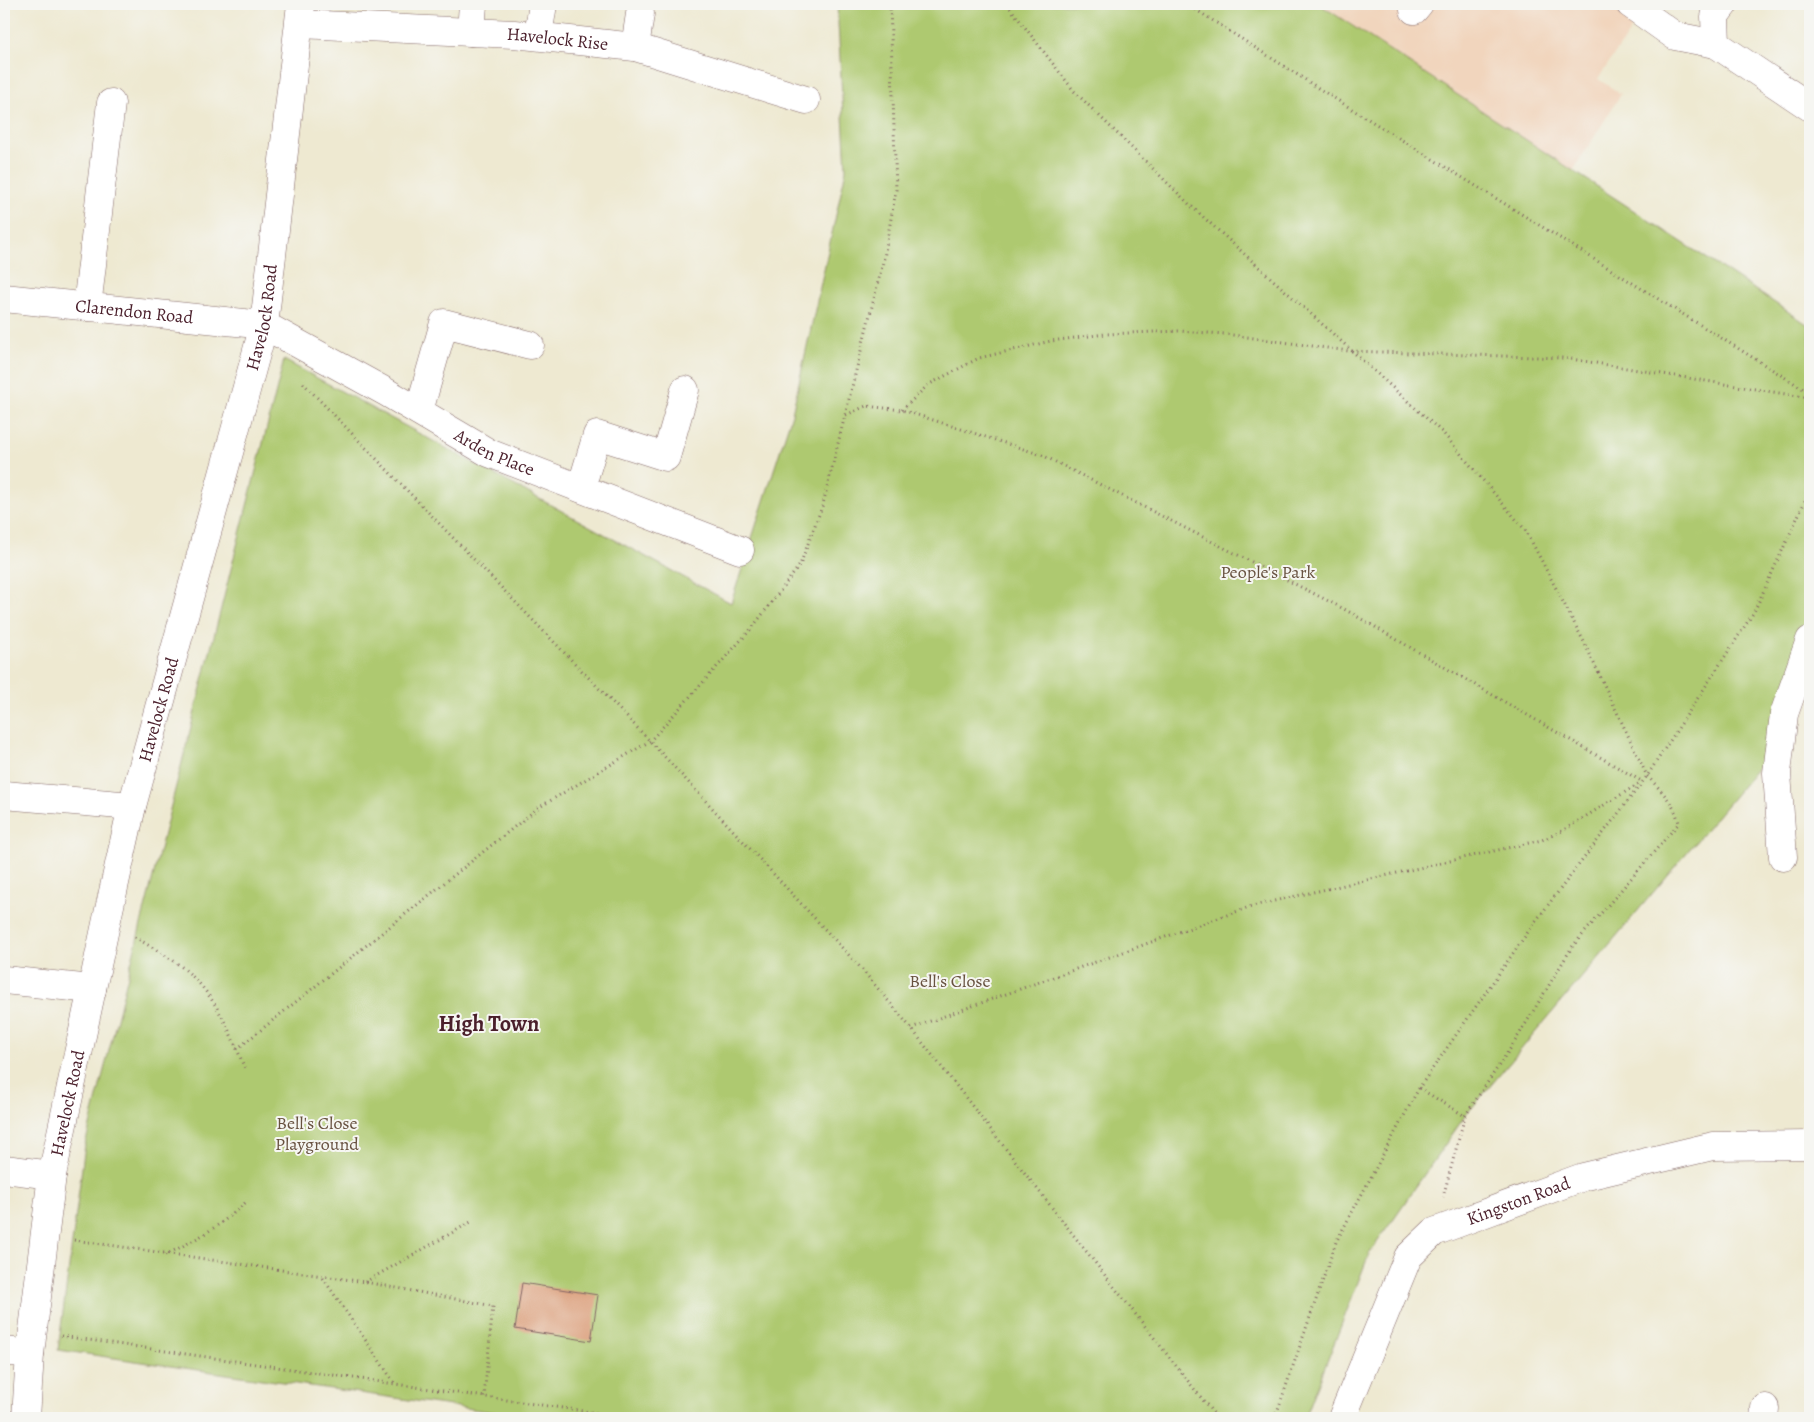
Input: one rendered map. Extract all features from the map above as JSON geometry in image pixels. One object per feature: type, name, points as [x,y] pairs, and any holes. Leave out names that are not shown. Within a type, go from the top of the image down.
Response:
[{"type":"street","points":[[471,32],[473,4]]},
{"type":"street","points":[[538,36],[543,4]]},
{"type":"street","points":[[1630,4],[1675,36],[1716,44],[1810,107]]},
{"type":"street","points":[[1716,44],[1715,16],[1724,4]]},
{"type":"street","name":"Havelock Rise","points":[[301,14],[634,47],[806,100]]},
{"type":"street","name":"Havelock Road","points":[[26,1418],[32,1343],[52,1175],[107,919],[132,806],[264,325],[301,14]]},
{"type":"street","points":[[634,47],[640,14]]},
{"type":"street","points":[[87,307],[111,102]]},
{"type":"street","name":"Clarendon Road","points":[[4,298],[264,325]]},
{"type":"street","points":[[419,411],[444,323],[530,345]]},
{"type":"street","name":"Arden Place","points":[[264,325],[419,411],[489,453],[740,550]]},
{"type":"street","points":[[581,488],[597,435],[666,456],[685,390]]},
{"type":"street","points":[[1783,857],[1777,773],[1784,714],[1810,640]]},
{"type":"street","points":[[4,795],[132,806]]},
{"type":"street","points":[[4,980],[92,989]]},
{"type":"street","name":"Kingston Road","points":[[1342,1418],[1408,1257],[1434,1232],[1583,1177],[1703,1148],[1713,1146],[1810,1145]]},
{"type":"street","points":[[4,1169],[52,1175]]},
{"type":"street","points":[[4,1351],[32,1343]]},
{"type":"path","points":[[237,1049],[538,808],[650,741],[752,628],[800,565],[823,504],[846,415],[884,258],[896,190],[890,4]]},
{"type":"path","points":[[1006,4],[1074,91],[1190,205],[1349,351],[1443,433],[1526,531],[1583,640],[1647,776],[1662,791],[1675,809],[1679,823],[1572,946],[1514,1043],[1465,1116],[1434,1232]]},
{"type":"path","points":[[1187,4],[1326,93],[1810,393]]},
{"type":"path","points":[[902,410],[934,382],[979,358],[1069,339],[1105,334],[1178,332],[1226,334],[1349,351],[1565,358],[1810,398]]},
{"type":"path","points":[[302,382],[650,741],[859,966],[911,1028],[1217,1418]]},
{"type":"path","points":[[846,415],[866,406],[902,410],[1042,455],[1344,609],[1643,782]]},
{"type":"path","points":[[1275,1418],[1336,1242],[1419,1088],[1535,922],[1647,776],[1754,612],[1810,490]]},
{"type":"path","points":[[911,1028],[1252,906],[1542,840],[1562,831],[1643,782]]},
{"type":"path","points":[[107,919],[191,974],[213,1002],[237,1049],[245,1070]]},
{"type":"path","points":[[1419,1088],[1465,1116]]},
{"type":"path","points":[[165,1255],[211,1231],[232,1216],[248,1200]]},
{"type":"path","points":[[365,1282],[471,1222]]},
{"type":"path","points":[[44,1236],[322,1278],[365,1282],[493,1306],[484,1398]]},
{"type":"path","points":[[322,1278],[396,1385]]},
{"type":"path","points":[[32,1343],[396,1385],[632,1418]]},
{"type":"shaded area","points":[[1319,4],[1648,4],[1598,79],[1621,94],[1573,171]]},
{"type":"green space","name":"People's Park","points":[[837,4],[1319,4],[1810,326],[1810,638],[1763,762],[1465,1116],[1369,1254],[1305,1418],[535,1418],[58,1350],[85,1145],[284,360],[731,603],[792,414],[846,170]]},
{"type":"building","points":[[522,1283],[598,1295],[591,1341],[515,1329]]},
{"type":"district","name":"High Town","points":[[489,1023]]},
{"type":"park label","name":"Bell's Close","points":[[950,981]]},
{"type":"park label","name":"Bell's Close Playground","points":[[317,1133]]}]
